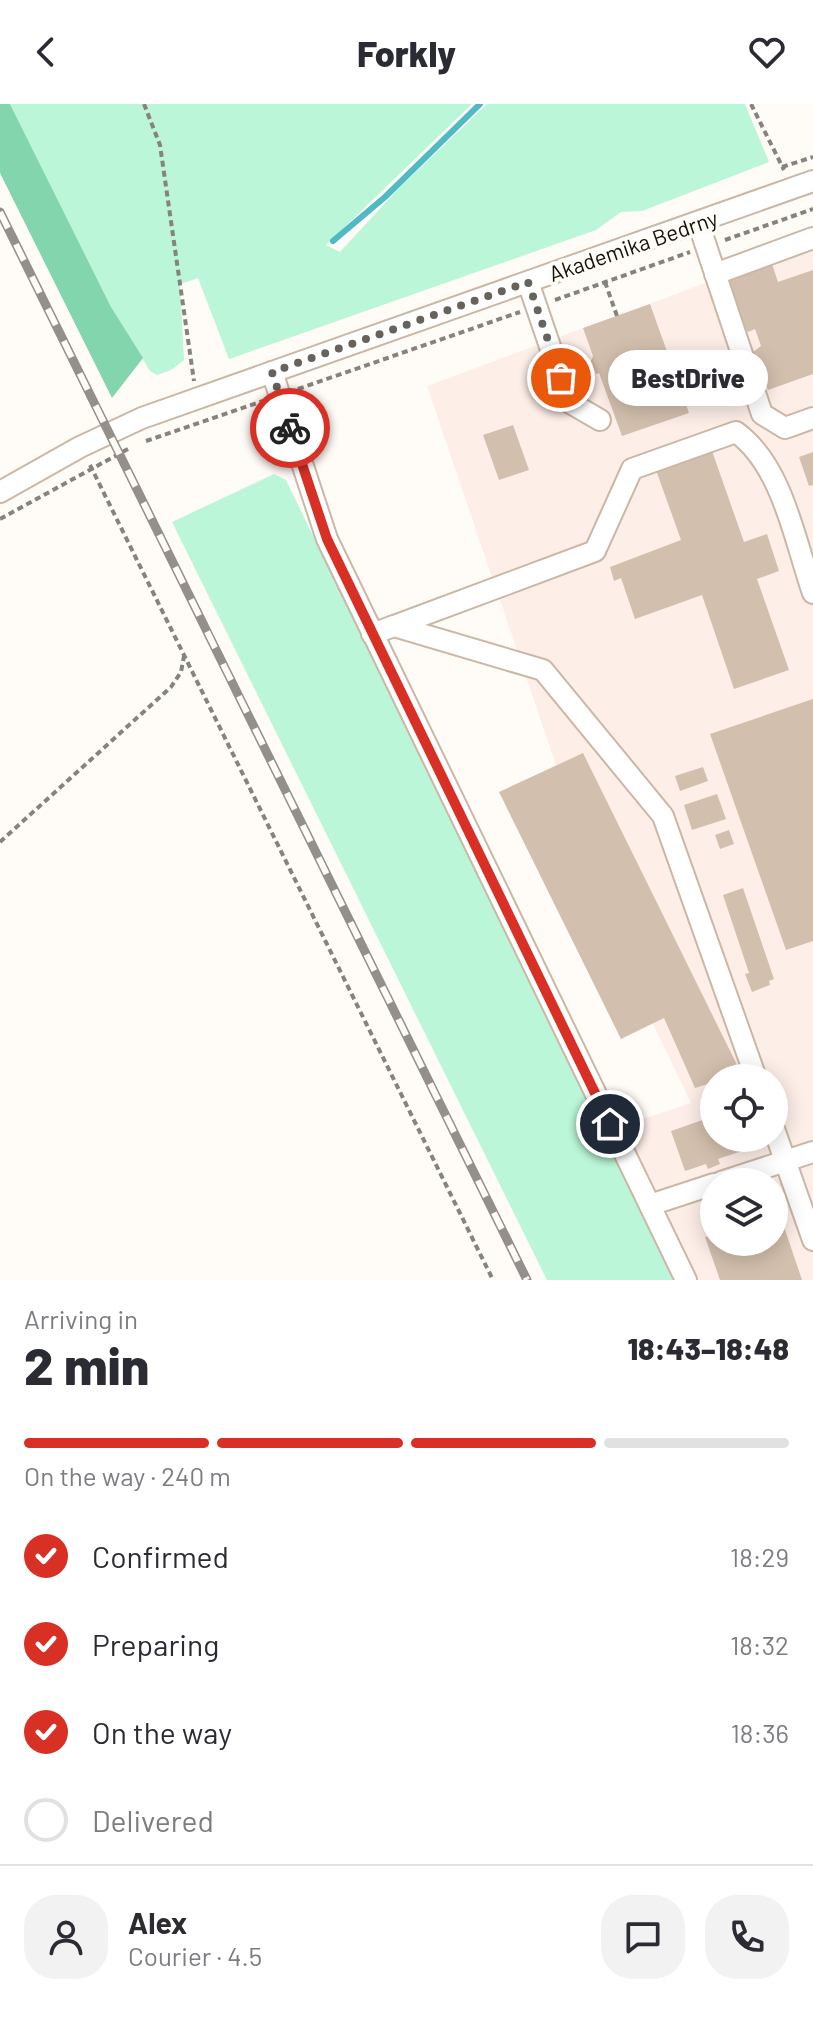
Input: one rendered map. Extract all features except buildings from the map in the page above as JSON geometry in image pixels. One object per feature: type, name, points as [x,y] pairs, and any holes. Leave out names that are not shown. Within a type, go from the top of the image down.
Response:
[{"type":"street","name":"Akademika Bedrny","points":[[0,492],[119,428],[813,181]]},
{"type":"street","points":[[698,222],[762,414],[785,428],[813,418]]},
{"type":"street","points":[[715,274],[813,238]]},
{"type":"street","points":[[528,282],[569,402],[600,420]]},
{"type":"street","points":[[272,372],[327,539],[686,1280]]},
{"type":"street","points":[[372,634],[595,551],[632,469],[736,432],[750,442],[776,487],[813,593]]},
{"type":"street","points":[[394,626],[543,670],[663,816],[751,1064]]},
{"type":"street","points":[[782,1152],[813,1240]]},
{"type":"street","points":[[764,1168],[813,1152]]},
{"type":"street","points":[[650,1205],[700,1189]]},
{"type":"path","points":[[144,104],[160,145],[197,399]]},
{"type":"path","points":[[751,104],[782,167],[789,189]]},
{"type":"path","points":[[782,167],[813,157]]},
{"type":"path","points":[[0,519],[139,443],[813,209]]},
{"type":"path","points":[[605,282],[617,316]]},
{"type":"path","points":[[80,447],[493,1280]]},
{"type":"path","points":[[0,842],[171,687],[181,672],[184,655]]},
{"type":"shaded area","points":[[813,243],[813,1280],[687,1280],[613,1129],[691,1103],[622,959],[427,386]]},
{"type":"green space","points":[[0,104],[10,104],[111,307],[143,358],[112,398],[0,173]]},
{"type":"green space","points":[[10,104],[472,104],[326,245],[340,252],[399,188],[487,104],[745,104],[769,162],[642,211],[621,212],[596,230],[229,359],[198,278],[180,284],[184,360],[171,370],[157,375],[150,371],[111,307]]},
{"type":"green space","points":[[274,474],[286,480],[675,1280],[547,1280],[172,522]]},
{"type":"waterway","points":[[333,241],[385,197],[480,104]]},
{"type":"railway","points":[[0,212],[527,1280]]},
{"type":"way so far","points":[[290,428],[272,372],[528,282],[561,378]]},
{"type":"place","name":"BestDrive","points":[[561,378]]},
{"type":"route","points":[[290,428],[327,539],[610,1124]]}]
